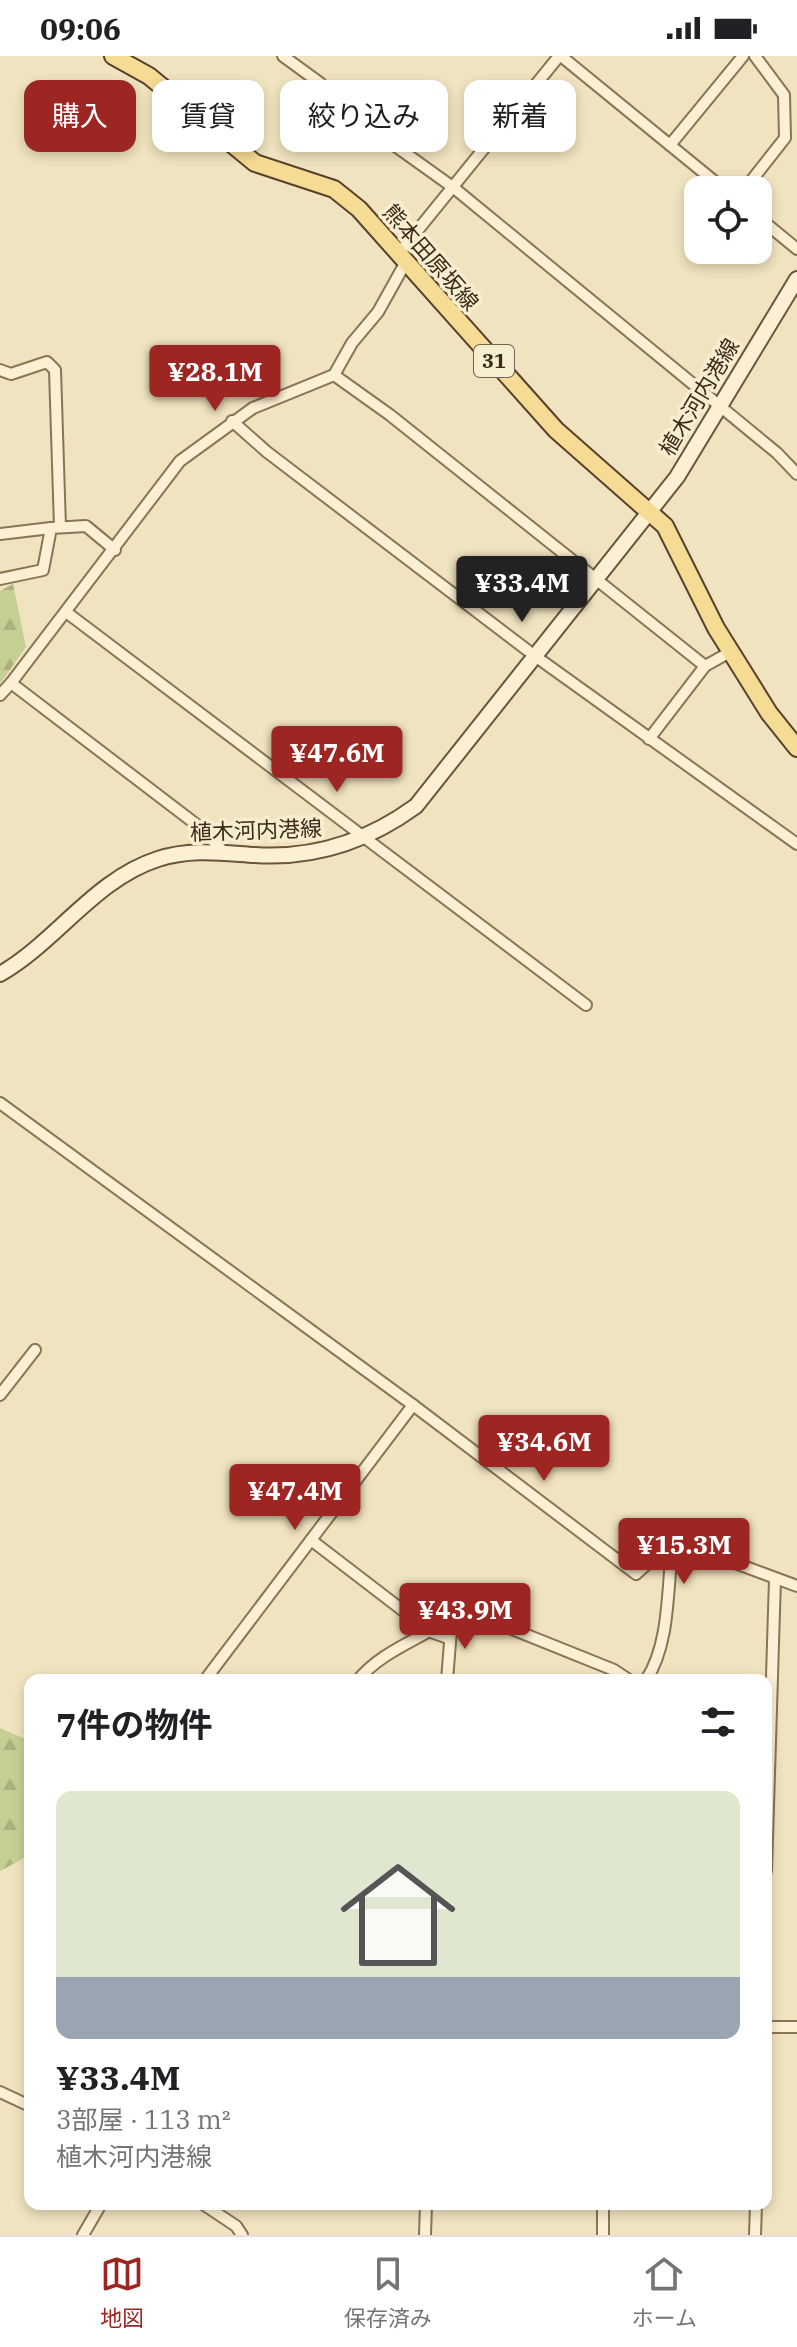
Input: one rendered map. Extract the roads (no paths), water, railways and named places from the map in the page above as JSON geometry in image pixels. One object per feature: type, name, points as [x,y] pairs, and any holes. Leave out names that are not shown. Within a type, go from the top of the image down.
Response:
[{"type":"main road","name":"熊本田原坂線","points":[[113,56],[149,76],[255,163],[334,189],[403,256],[556,430],[674,539],[716,628],[769,713],[797,748]]},
{"type":"main road","name":"植木河内港線","points":[[0,974],[124,876],[158,859],[223,851],[257,856],[337,849],[366,837],[416,806],[594,577],[650,514],[677,477],[797,279]]},
{"type":"street","points":[[283,56],[320,83],[359,120],[454,188],[777,453],[797,474]]},
{"type":"street","points":[[0,695],[115,550],[180,461],[253,408],[334,375],[352,343],[378,312],[403,256],[560,56],[708,176]]},
{"type":"street","points":[[670,145],[743,56]]},
{"type":"street","points":[[755,56],[784,95],[785,138],[755,176]]},
{"type":"street","points":[[772,228],[797,249]]},
{"type":"street","points":[[0,370],[11,374],[47,362],[55,370],[56,527],[43,570],[0,579]]},
{"type":"street","points":[[334,375],[390,415],[705,666]]},
{"type":"street","points":[[232,421],[267,452],[535,656],[797,844]]},
{"type":"street","points":[[0,534],[86,526],[115,550]]},
{"type":"street","points":[[66,612],[586,1005]]},
{"type":"street","points":[[649,739],[705,666],[732,651]]},
{"type":"street","points":[[11,683],[197,825],[223,851]]},
{"type":"street","points":[[0,1103],[413,1405],[636,1574],[673,1540]]},
{"type":"street","points":[[0,1395],[35,1350]]},
{"type":"street","points":[[210,1674],[413,1405]]},
{"type":"street","points":[[311,1540],[431,1632],[448,1638]]},
{"type":"street","points":[[673,1540],[797,1586]]},
{"type":"street","points":[[650,1674],[661,1636],[673,1540]]},
{"type":"street","points":[[772,1676],[775,1579]]},
{"type":"street","points":[[363,1674],[373,1661],[431,1632],[462,1609],[612,1674]]},
{"type":"street","points":[[447,1674],[452,1618]]},
{"type":"street","points":[[772,2027],[797,2027]]},
{"type":"street","points":[[0,2092],[24,2103]]},
{"type":"street","points":[[83,2235],[98,2210]]},
{"type":"street","points":[[212,2210],[236,2226],[242,2235]]},
{"type":"street","points":[[425,2235],[426,2210]]},
{"type":"street","points":[[603,2210],[603,2235]]},
{"type":"street","points":[[755,2235],[756,2210]]}]
